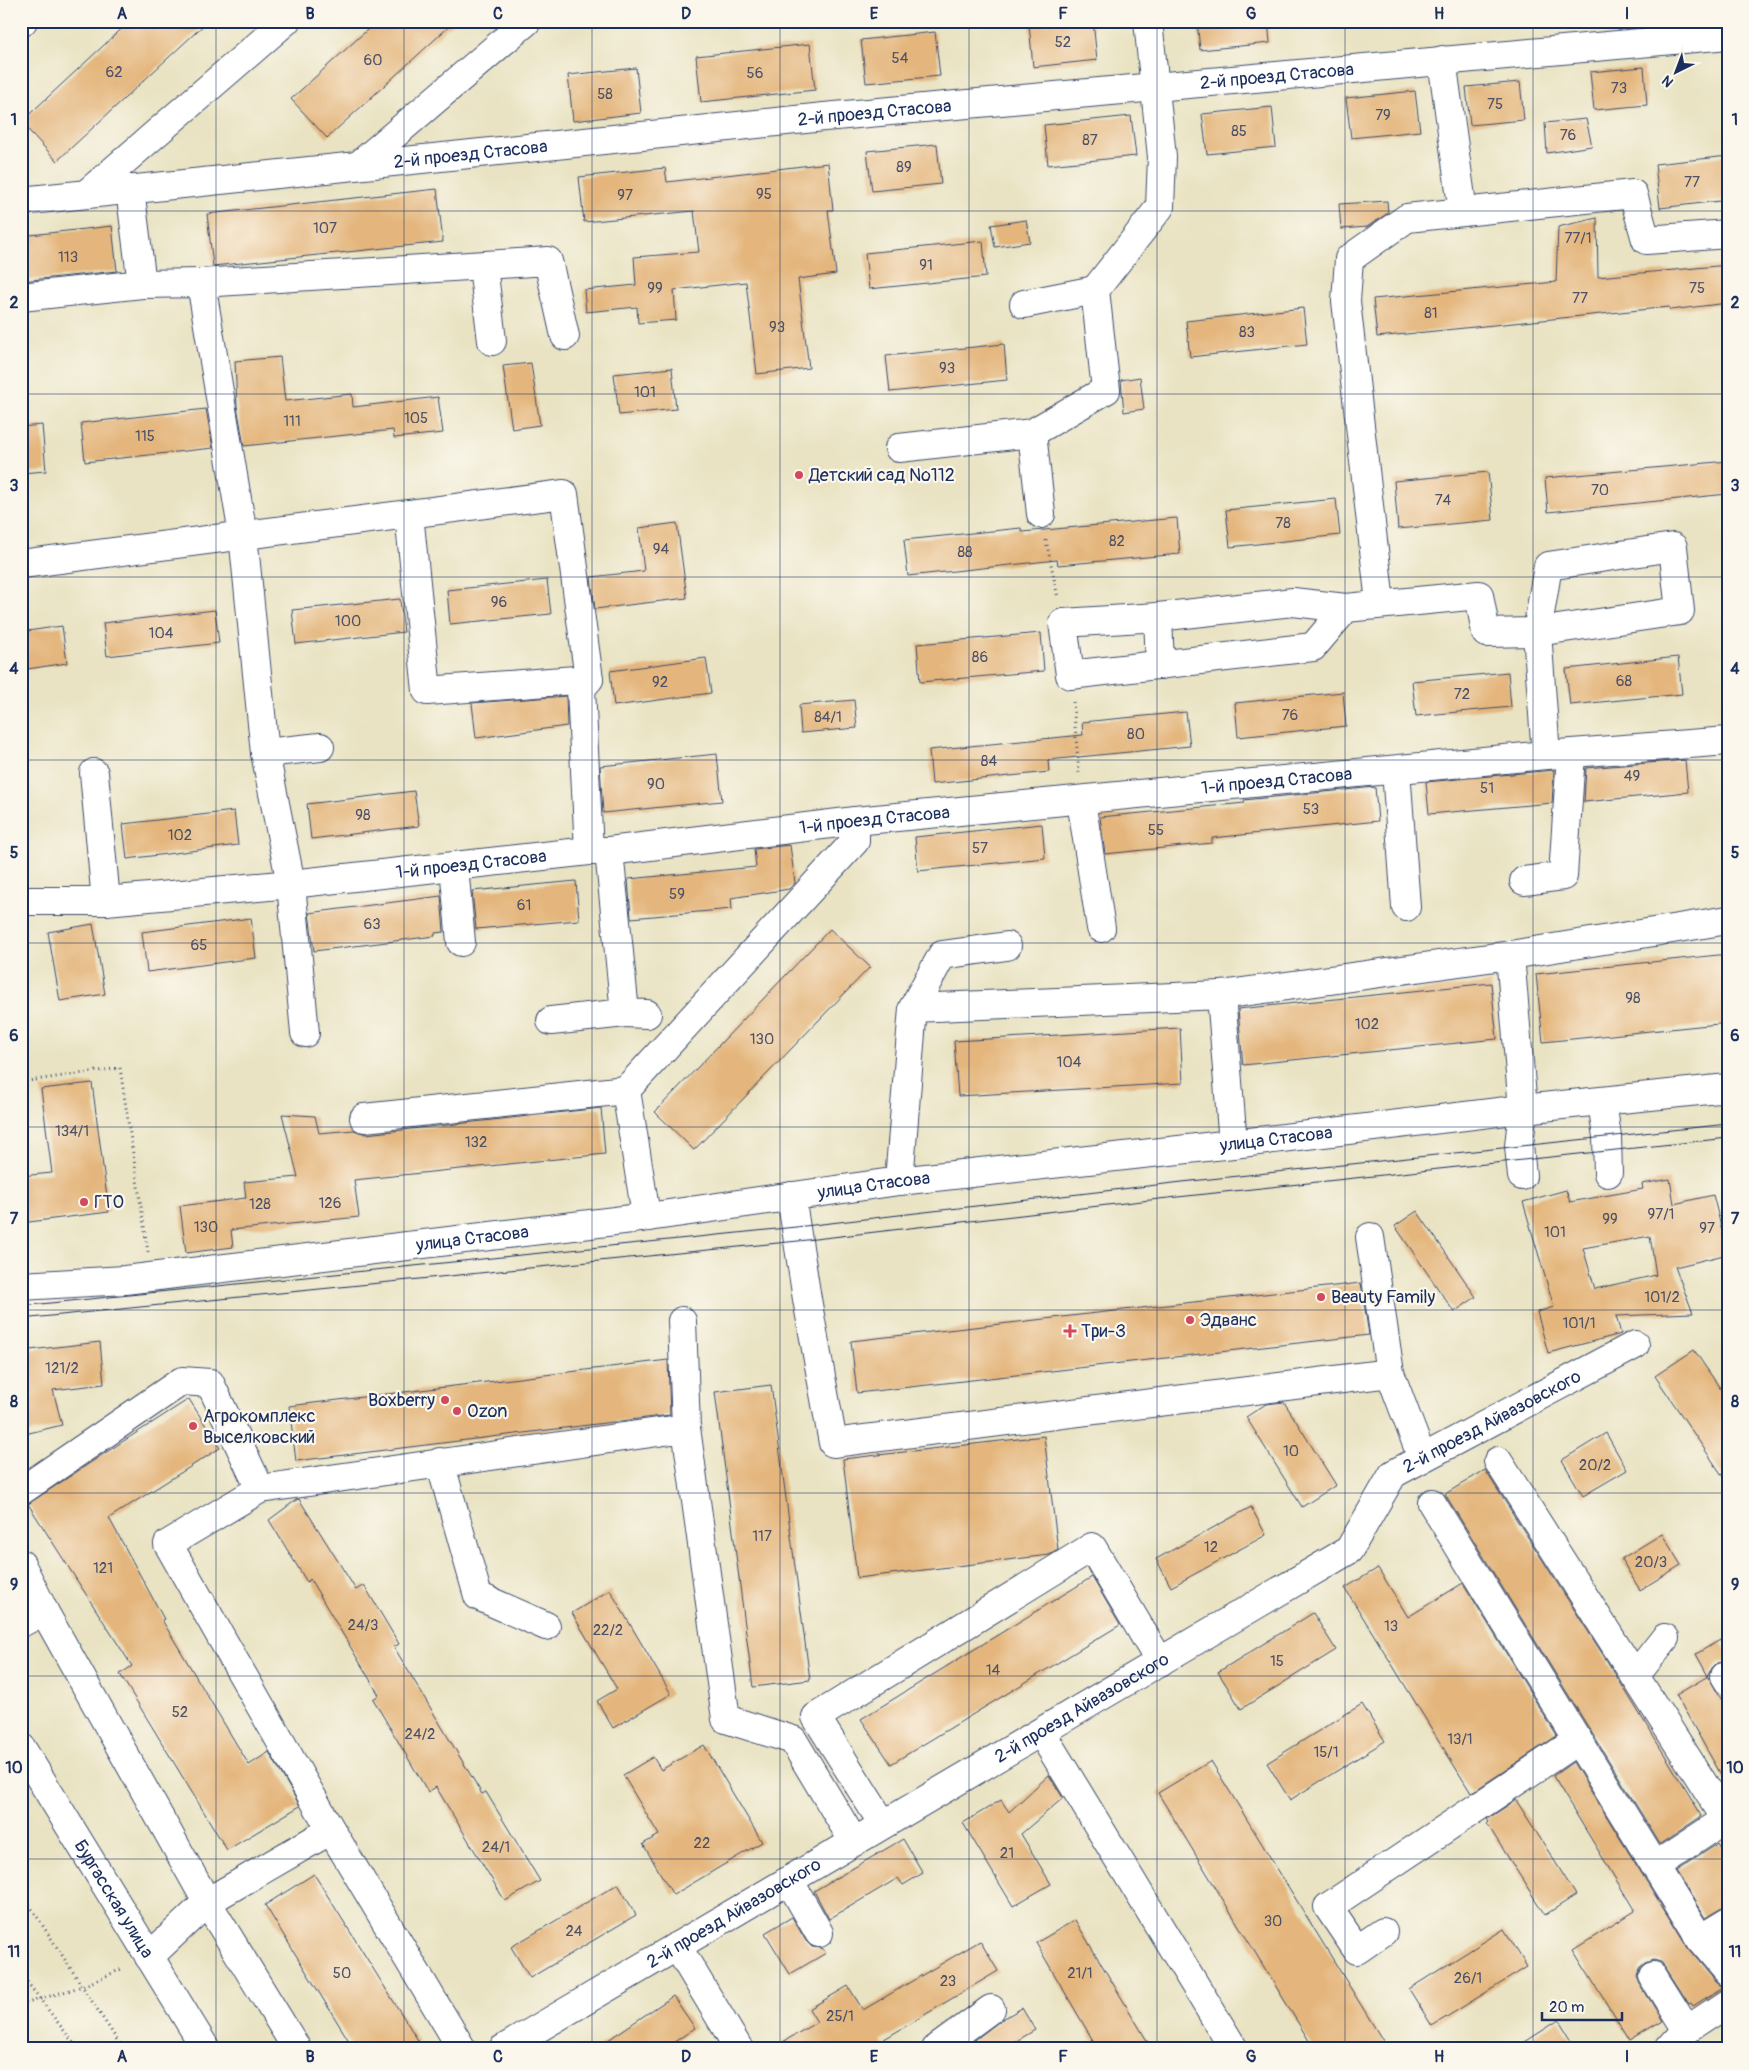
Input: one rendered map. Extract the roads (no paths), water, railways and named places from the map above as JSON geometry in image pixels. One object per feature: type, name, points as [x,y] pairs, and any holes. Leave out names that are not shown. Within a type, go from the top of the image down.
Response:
[{"type":"street","points":[[86,194],[286,21]]},
{"type":"street","points":[[359,165],[527,21]]},
{"type":"street","points":[[1024,304],[1096,290],[1160,207],[1162,157],[1148,21]]},
{"type":"street","name":"2-й проезд Стасова","points":[[21,202],[359,165],[824,118],[1728,35]]},
{"type":"street","points":[[1442,60],[1463,212]]},
{"type":"street","points":[[130,189],[142,284]]},
{"type":"street","points":[[1380,604],[1346,301],[1349,258],[1406,218],[1632,194],[1646,240],[1728,234]]},
{"type":"street","points":[[21,297],[142,284],[201,283],[548,262],[565,336]]},
{"type":"street","points":[[483,266],[492,341]]},
{"type":"street","points":[[201,283],[243,535],[265,753],[291,884],[305,1033]]},
{"type":"street","points":[[899,448],[1032,433],[1106,390],[1096,290]]},
{"type":"street","points":[[1032,433],[1041,514]]},
{"type":"street","points":[[21,564],[564,494],[589,679],[581,689],[599,851],[636,1014],[551,1021]]},
{"type":"street","points":[[409,514],[427,691],[589,679]]},
{"type":"street","points":[[1346,608],[1313,647],[1070,675],[1063,623],[1158,617],[1293,602],[1346,608],[1478,595],[1486,633],[1538,632],[1680,611],[1673,547],[1548,566],[1538,632],[1559,754],[1563,876],[1524,881]]},
{"type":"street","points":[[1158,617],[1160,664]]},
{"type":"street","name":"1-й проезд Стасова","points":[[21,901],[106,901],[291,884],[855,821],[1081,801],[1233,784],[1559,754],[1728,741]]},
{"type":"street","points":[[265,753],[320,747]]},
{"type":"street","points":[[1396,770],[1406,907]]},
{"type":"street","points":[[94,773],[106,901]]},
{"type":"street","points":[[1081,801],[1101,928]]},
{"type":"street","points":[[364,1118],[626,1090],[856,841],[855,821]]},
{"type":"street","points":[[454,867],[461,942]]},
{"type":"street","points":[[914,1008],[1221,995],[1510,955],[1728,920]]},
{"type":"street","points":[[899,1181],[914,1008],[942,955],[1007,946]]},
{"type":"street","points":[[1510,955],[1523,1109],[1519,1146],[1522,1176]]},
{"type":"street","points":[[1221,995],[1233,1144]]},
{"type":"street","name":"улица Стасова","points":[[21,1286],[151,1277],[648,1217],[899,1181],[1233,1144],[1523,1109],[1728,1088]]},
{"type":"street","points":[[626,1090],[644,1204],[648,1217]]},
{"type":"street","points":[[1602,1101],[1607,1136],[1608,1173]]},
{"type":"street","points":[[791,1196],[833,1443],[1390,1373]]},
{"type":"street","points":[[1370,1237],[1390,1373],[1422,1458]]},
{"type":"street","points":[[682,1321],[686,1428],[726,1719],[793,1740],[854,1842]]},
{"type":"street","name":"2-й проезд Айвазовского","points":[[503,2049],[1349,1550],[1393,1474],[1635,1345]]},
{"type":"street","points":[[21,1491],[182,1381],[210,1383],[260,1489]]},
{"type":"street","points":[[462,2049],[331,1830],[168,1544],[260,1489],[686,1428]]},
{"type":"street","points":[[1498,1461],[1727,1818],[1655,1866]]},
{"type":"street","points":[[440,1462],[478,1596],[546,1626]]},
{"type":"street","points":[[1432,1503],[1700,1939],[1728,1972]]},
{"type":"street","points":[[883,1824],[816,1717],[1092,1548],[1160,1662]]},
{"type":"street","points":[[21,1564],[33,1617],[297,2049]]},
{"type":"street","points":[[1635,1676],[1665,1638]]},
{"type":"street","points":[[1041,1732],[1234,2049]]},
{"type":"street","points":[[1383,1932],[1357,1950],[1328,1907],[1578,1740]]},
{"type":"street","name":"Бургасская улица","points":[[21,1747],[206,2049]]},
{"type":"street","points":[[149,1957],[207,1902],[331,1830]]},
{"type":"street","points":[[790,1880],[819,1933]]},
{"type":"street","points":[[1700,1939],[1728,1922]]},
{"type":"street","points":[[678,1946],[739,2049]]},
{"type":"street","points":[[1653,1976],[1678,2039],[1728,2004]]},
{"type":"street","points":[[936,2049],[991,2008]]},
{"type":"tram line","points":[[21,1306],[796,1227],[1182,1182],[1728,1124]]},
{"type":"tram line","points":[[21,1319],[798,1241],[1159,1199],[1728,1138]]},
{"type":"place","name":"Детский сад №112","points":[[799,475]]},
{"type":"place","name":"ГТО","points":[[84,1202]]},
{"type":"place","name":"Beauty Family","points":[[1321,1297]]},
{"type":"place","name":"Эдванс","points":[[1190,1320]]},
{"type":"place","name":"Три-З","points":[[1070,1331]]},
{"type":"place","name":"Boxberry","points":[[445,1400]]},
{"type":"place","name":"Ozon","points":[[457,1411]]},
{"type":"place","name":"Агрокомплекс Выселковский","points":[[193,1426]]}]
